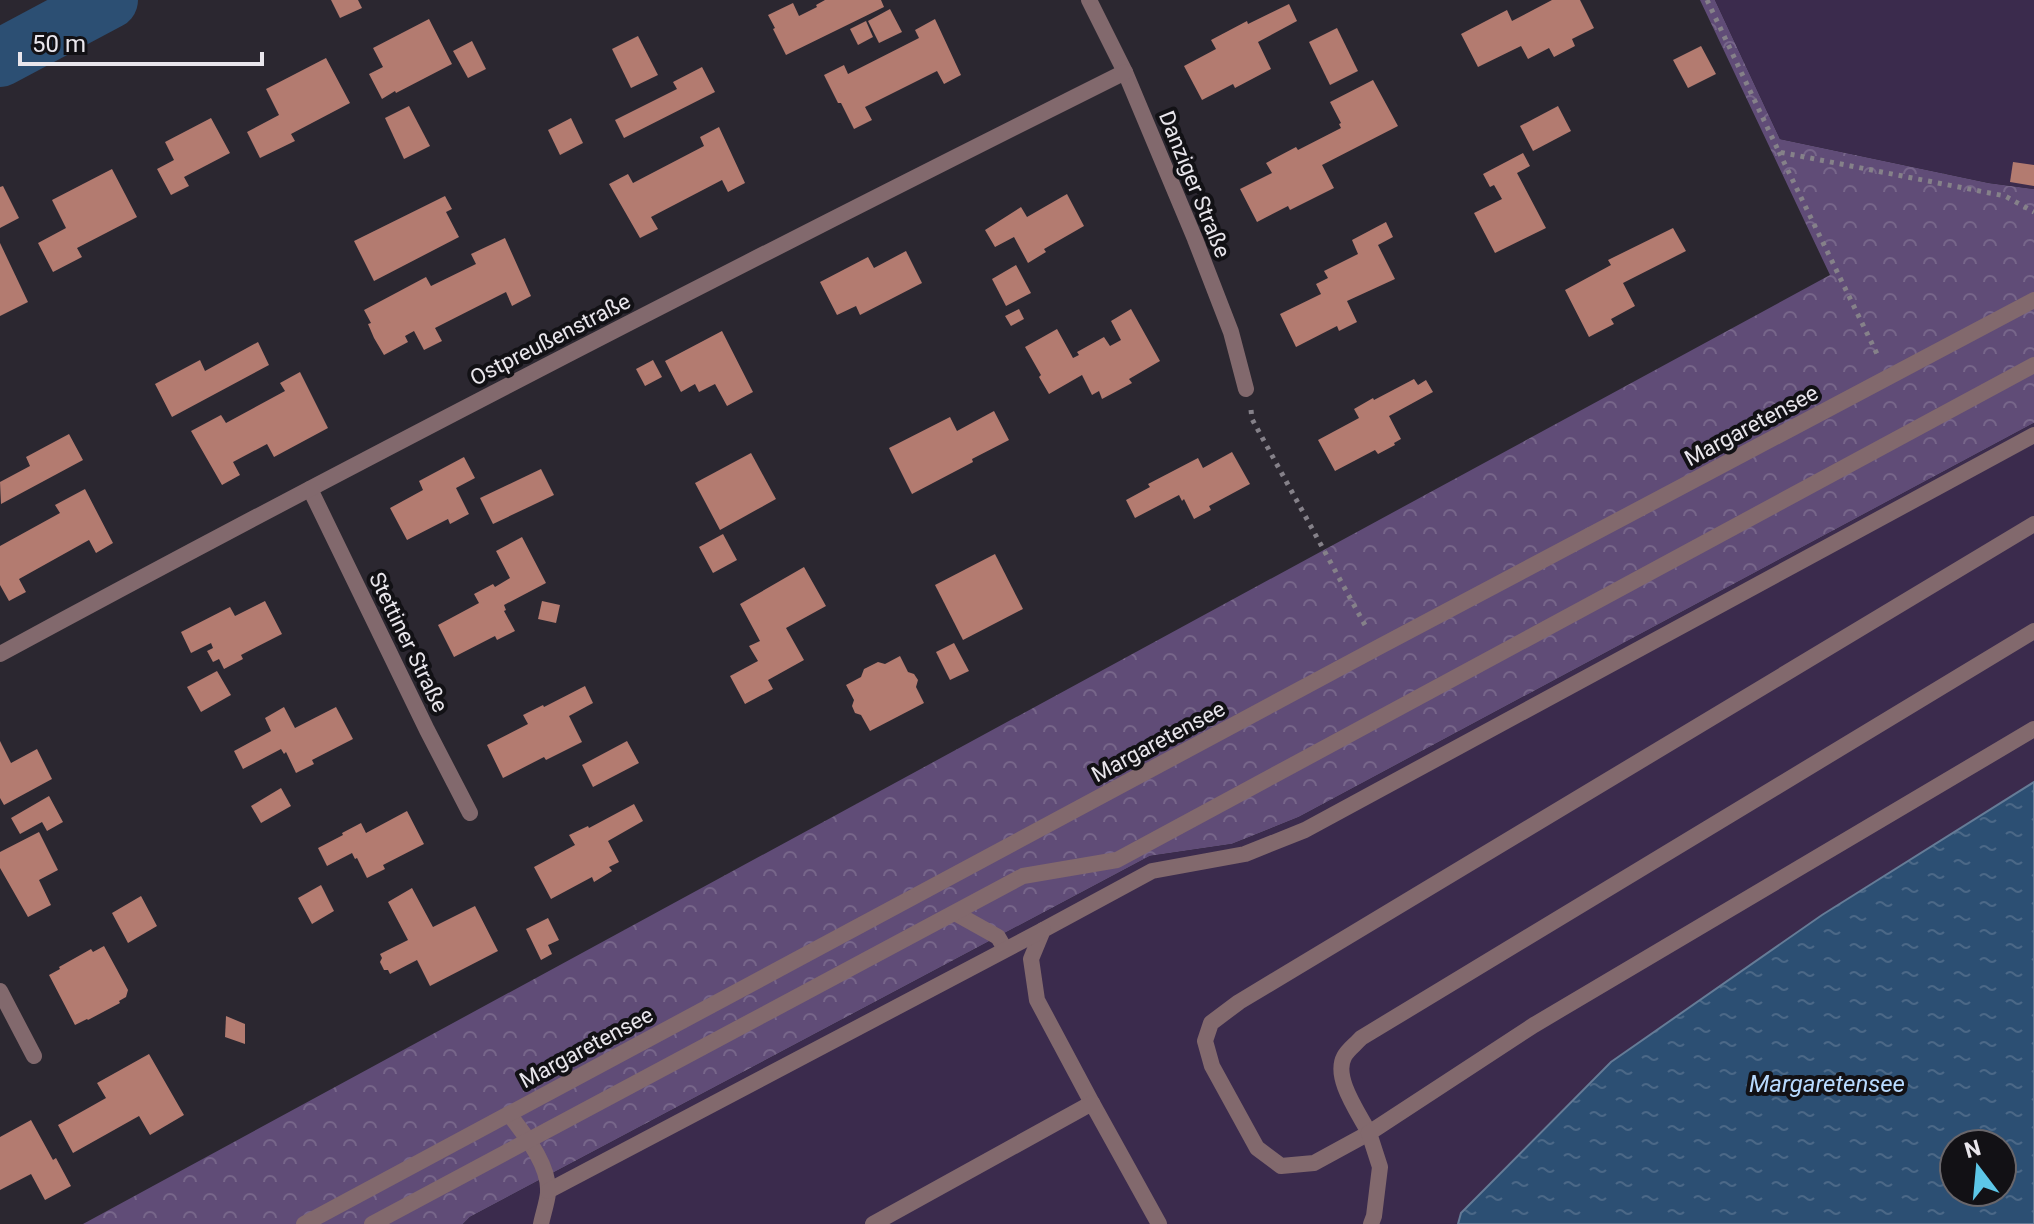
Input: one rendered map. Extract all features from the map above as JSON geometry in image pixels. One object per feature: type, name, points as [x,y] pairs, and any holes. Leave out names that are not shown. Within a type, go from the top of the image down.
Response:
[{"type":"street","name":"Danziger Straße","points":[[1089,0],[1125,72],[1218,297],[1246,389]]},
{"type":"street","name":"Ostpreußenstraße","points":[[0,654],[189,551],[750,260],[1125,72]]},
{"type":"street","points":[[2030,302],[2034,286]]},
{"type":"street","name":"Margaretensee","points":[[304,1224],[1377,648],[2030,302]]},
{"type":"street","points":[[372,1224],[1023,876],[1117,860],[2034,365]]},
{"type":"street","points":[[548,1191],[1152,871],[1245,854],[1305,830],[2034,435]]},
{"type":"street","name":"Stettiner Straße","points":[[310,489],[470,813]]},
{"type":"street","points":[[2034,524],[1239,1002],[1211,1023],[1205,1041],[1212,1066],[1257,1148],[1281,1166],[1314,1163],[1369,1133],[1534,1025],[2034,729]]},
{"type":"street","points":[[1371,1224],[1380,1167],[1369,1133],[1346,1090],[1340,1070],[1344,1055],[1361,1038],[2034,631]]},
{"type":"street","points":[[1117,860],[1152,871]]},
{"type":"street","points":[[955,913],[998,937],[1005,949]]},
{"type":"street","points":[[1043,930],[1031,959],[1037,1000],[1159,1224]]},
{"type":"street","points":[[0,991],[34,1056]]},
{"type":"street","points":[[873,1224],[1092,1103]]},
{"type":"street","points":[[509,1114],[529,1140],[546,1177],[548,1191],[541,1224]]},
{"type":"path","points":[[1707,0],[1889,376]]},
{"type":"path","points":[[1779,152],[2005,196],[2034,212]]},
{"type":"path","points":[[1246,389],[1252,419],[1377,648]]},
{"type":"green space","points":[[1700,0],[1715,0],[1780,139],[1989,183],[2034,189],[2034,423],[1299,817],[1232,844],[1150,856],[470,1217],[463,1224],[83,1224],[1830,275]]},
{"type":"shaded area","points":[[1715,0],[2034,0],[2034,189],[1989,183],[1780,139]]},
{"type":"shaded area","points":[[2034,423],[2034,782],[1822,915],[1611,1062],[1461,1213],[1458,1224],[463,1224],[470,1217],[1150,856],[1232,844],[1299,817]]},
{"type":"water","name":"Margaretensee","points":[[2034,782],[2034,1224],[1458,1224],[1461,1213],[1611,1062],[1822,915]]},
{"type":"building","points":[[331,0],[358,0],[362,8],[340,18]]},
{"type":"building","points":[[825,0],[881,0],[884,7],[786,55],[768,15],[793,3],[799,16]]},
{"type":"building","points":[[1552,0],[1580,0],[1594,28],[1572,39],[1575,46],[1554,57],[1549,48],[1528,59],[1521,46],[1478,67],[1461,34],[1507,10],[1512,21]]},
{"type":"building","points":[[1289,4],[1297,21],[1258,42],[1271,69],[1235,88],[1233,84],[1202,100],[1184,66],[1216,49],[1211,40]]},
{"type":"building","points":[[890,9],[902,32],[879,43],[868,21]]},
{"type":"building","points":[[429,19],[452,64],[382,99],[369,74],[383,67],[373,48]]},
{"type":"building","points":[[935,19],[961,75],[944,84],[937,71],[865,107],[872,120],[854,129],[824,75],[844,65],[848,74],[919,38],[915,30]]},
{"type":"building","points":[[866,21],[873,37],[858,45],[850,29]]},
{"type":"building","points":[[1337,28],[1358,71],[1330,85],[1309,42]]},
{"type":"building","points":[[638,36],[658,75],[631,88],[612,49]]},
{"type":"building","points":[[472,41],[486,69],[468,78],[453,51]]},
{"type":"building","points":[[1701,46],[1716,74],[1688,88],[1673,60]]},
{"type":"building","points":[[326,58],[350,103],[291,134],[295,141],[260,158],[247,132],[279,115],[266,89]]},
{"type":"building","points":[[702,67],[715,92],[624,138],[615,120],[677,89],[673,82]]},
{"type":"building","points":[[1373,80],[1398,126],[1322,165],[1334,188],[1257,222],[1240,189],[1272,173],[1266,163],[1341,128],[1330,102]]},
{"type":"building","points":[[409,106],[430,146],[404,159],[385,118]]},
{"type":"building","points":[[1558,106],[1571,131],[1533,151],[1520,126]]},
{"type":"building","points":[[211,118],[230,153],[184,177],[189,186],[171,195],[157,169],[174,160],[165,142]]},
{"type":"building","points":[[571,118],[583,143],[560,155],[548,130]]},
{"type":"building","points":[[719,127],[745,183],[728,192],[722,180],[651,217],[658,229],[640,238],[609,184],[628,174],[633,183],[704,146],[700,137]]},
{"type":"building","points":[[1523,153],[1530,166],[1517,173],[1546,228],[1495,253],[1474,213],[1502,199],[1483,174]]},
{"type":"building","points":[[2013,162],[2034,165],[2034,186],[2010,182]]},
{"type":"building","points":[[112,169],[137,217],[77,248],[82,257],[53,272],[38,243],[66,228],[52,200]]},
{"type":"building","points":[[3,186],[19,218],[0,228],[0,187]]},
{"type":"building","points":[[1067,194],[1084,226],[1044,249],[1046,252],[1028,263],[1014,237],[995,247],[985,230],[1021,207],[1027,217]]},
{"type":"building","points":[[445,196],[452,209],[446,212],[459,237],[374,281],[354,241]]},
{"type":"building","points":[[1386,222],[1393,237],[1378,245],[1395,279],[1347,301],[1357,322],[1339,331],[1337,326],[1296,347],[1280,314],[1321,294],[1316,284],[1328,278],[1324,271],[1358,254],[1352,240]]},
{"type":"building","points":[[1673,228],[1686,251],[1623,283],[1635,306],[1611,319],[1614,324],[1589,337],[1565,290],[1611,265],[1608,260]]},
{"type":"building","points":[[505,238],[531,296],[512,306],[506,292],[435,328],[442,341],[424,350],[414,331],[405,336],[408,342],[384,355],[364,310],[426,277],[431,286],[476,264],[471,254]]},
{"type":"building","points":[[0,243],[28,302],[0,316]]},
{"type":"building","points":[[906,251],[922,283],[860,315],[856,306],[837,315],[820,282],[868,257],[874,268]]},
{"type":"building","points":[[1016,265],[1031,293],[1006,306],[992,279]]},
{"type":"building","points":[[1019,309],[1024,319],[1011,326],[1005,316]]},
{"type":"building","points":[[1131,309],[1160,361],[1129,379],[1132,383],[1102,399],[1099,391],[1092,395],[1082,375],[1049,394],[1025,347],[1057,329],[1073,358],[1079,355],[1077,352],[1104,337],[1110,346],[1121,340],[1111,321]]},
{"type":"building","points":[[722,331],[753,392],[727,406],[715,384],[699,392],[695,384],[681,392],[665,361]]},
{"type":"building","points":[[258,342],[269,365],[172,417],[155,384],[200,360],[205,371]]},
{"type":"building","points":[[653,360],[662,377],[645,386],[636,369]]},
{"type":"building","points":[[300,372],[328,428],[274,457],[267,444],[233,462],[240,475],[222,485],[191,431],[221,415],[226,423],[285,391],[280,383]]},
{"type":"building","points":[[1414,379],[1418,385],[1426,380],[1433,392],[1389,416],[1401,439],[1378,454],[1375,450],[1335,471],[1318,440],[1359,418],[1354,409]]},
{"type":"building","points":[[994,411],[1009,440],[912,494],[889,448],[950,417],[957,431]]},
{"type":"building","points":[[69,434],[83,460],[1,504],[0,482],[30,466],[26,457]]},
{"type":"building","points":[[1232,452],[1250,484],[1209,506],[1211,510],[1194,519],[1179,495],[1135,518],[1126,500],[1150,487],[1148,484],[1198,458],[1203,468]]},
{"type":"building","points":[[751,453],[776,499],[720,530],[695,483]]},
{"type":"building","points":[[464,457],[475,478],[456,488],[469,514],[450,524],[448,519],[407,540],[390,508],[423,490],[419,481]]},
{"type":"building","points":[[541,469],[554,495],[493,524],[480,498]]},
{"type":"building","points":[[85,489],[113,543],[96,553],[89,540],[19,579],[26,592],[9,601],[0,585],[0,546],[60,513],[55,505]]},
{"type":"building","points":[[723,534],[737,560],[713,573],[699,547]]},
{"type":"building","points":[[522,537],[546,583],[504,605],[515,631],[497,640],[495,636],[454,657],[438,625],[479,603],[474,594],[510,578],[496,551]]},
{"type":"building","points":[[995,554],[1023,609],[963,640],[935,585]]},
{"type":"building","points":[[804,567],[826,606],[786,628],[804,660],[768,680],[773,689],[745,704],[730,676],[758,661],[749,646],[760,641],[740,604]]},
{"type":"building","points":[[265,601],[282,634],[241,655],[243,659],[224,669],[219,659],[213,662],[207,651],[213,648],[211,643],[191,653],[181,632],[230,607],[235,616]]},
{"type":"building","points":[[542,601],[560,605],[556,623],[538,619]]},
{"type":"building","points":[[954,643],[969,671],[950,680],[936,652]]},
{"type":"building","points":[[900,656],[908,672],[918,680],[916,687],[924,703],[870,731],[861,715],[855,713],[852,706],[854,700],[846,685],[861,677],[864,669],[878,662],[885,664]]},
{"type":"building","points":[[217,671],[231,695],[201,712],[187,687]]},
{"type":"building","points":[[585,686],[593,703],[569,716],[582,742],[503,778],[487,745],[528,724],[523,715]]},
{"type":"building","points":[[284,707],[295,728],[336,707],[353,739],[312,760],[314,764],[296,773],[286,752],[284,754],[281,749],[243,769],[234,751],[271,731],[265,718]]},
{"type":"building","points":[[0,741],[11,763],[37,749],[52,779],[4,805],[0,798]]},
{"type":"building","points":[[627,741],[639,763],[593,787],[582,765]]},
{"type":"building","points":[[281,788],[291,806],[261,823],[251,806]]},
{"type":"building","points":[[49,796],[63,822],[47,831],[42,822],[20,834],[11,818]]},
{"type":"building","points":[[634,804],[643,821],[608,841],[619,862],[609,867],[612,871],[594,882],[592,877],[551,899],[534,867],[575,845],[569,835]]},
{"type":"building","points":[[407,811],[424,844],[383,865],[385,869],[367,878],[352,853],[327,866],[318,848],[361,823],[366,833]]},
{"type":"building","points":[[39,832],[58,870],[39,880],[51,905],[28,917],[0,868],[0,852]]},
{"type":"building","points":[[321,885],[334,911],[312,924],[298,898]]},
{"type":"building","points":[[412,888],[433,927],[475,906],[498,951],[430,986],[417,960],[390,974],[384,970],[380,954],[408,940],[388,902]]},
{"type":"building","points":[[141,896],[157,926],[128,943],[112,913]]},
{"type":"building","points":[[548,918],[559,940],[548,945],[552,954],[541,960],[526,929]]},
{"type":"building","points":[[104,946],[128,990],[126,997],[75,1025],[49,975],[91,949],[93,952]]},
{"type":"building","points":[[226,1016],[245,1024],[245,1044],[225,1037]]},
{"type":"building","points":[[149,1054],[184,1115],[150,1135],[139,1116],[73,1153],[58,1125],[106,1098],[97,1083]]},
{"type":"building","points":[[31,1120],[71,1186],[45,1200],[31,1174],[0,1190],[0,1137]]},
{"type":"waterway","points":[[0,58],[109,0]]}]
